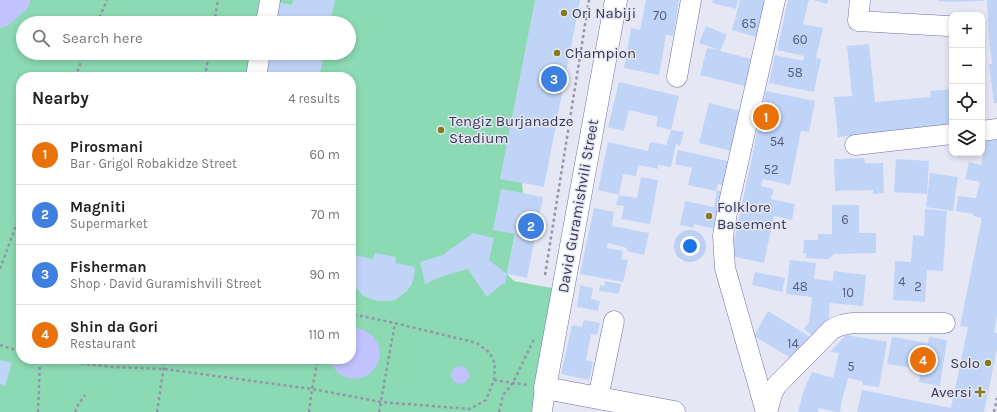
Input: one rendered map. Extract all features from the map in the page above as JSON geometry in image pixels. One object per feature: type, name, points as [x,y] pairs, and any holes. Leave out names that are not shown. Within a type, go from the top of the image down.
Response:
[{"type":"main road","name":"David Guramishvili Street","points":[[545,388],[616,0]]},
{"type":"main road","points":[[545,388],[674,412]]},
{"type":"street","points":[[267,16],[270,0]]},
{"type":"street","points":[[677,77],[691,0]]},
{"type":"street","points":[[766,412],[725,268],[723,236],[728,207],[775,0]]},
{"type":"street","points":[[860,0],[858,21],[948,26]]},
{"type":"street","points":[[257,72],[259,60]]},
{"type":"street","points":[[985,130],[997,129]]},
{"type":"street","points":[[855,145],[949,134]]},
{"type":"street","points":[[598,398],[614,321]]},
{"type":"street","points":[[766,412],[776,386],[831,330],[836,327],[853,323],[945,323]]},
{"type":"street","name":"David Guramishvili Street","points":[[542,412],[545,388]]},
{"type":"path","points":[[101,16],[107,0]]},
{"type":"path","points":[[215,16],[218,0]]},
{"type":"path","points":[[544,281],[589,0]]},
{"type":"path","points":[[77,72],[82,60]]},
{"type":"path","points":[[207,72],[208,60]]},
{"type":"path","points":[[0,269],[16,226]]},
{"type":"path","points":[[86,364],[114,367],[164,369],[312,389],[381,402],[470,409],[486,400],[494,380],[495,364],[490,353],[477,342],[356,315]]},
{"type":"path","points":[[379,412],[396,323]]},
{"type":"path","points":[[499,412],[503,395],[513,383],[536,336]]},
{"type":"path","points":[[0,345],[16,350]]},
{"type":"path","points":[[38,412],[40,364]]},
{"type":"path","points":[[157,412],[165,364]]},
{"type":"path","points":[[309,412],[317,364]]},
{"type":"path","points":[[494,380],[545,388]]},
{"type":"path","points":[[75,412],[85,395]]},
{"type":"path","points":[[994,412],[997,398]]},
{"type":"green space","points":[[0,0],[557,0],[522,183],[523,193],[507,274],[514,281],[557,289],[535,412],[0,412]]},
{"type":"water","points":[[356,328],[371,335],[378,344],[380,353],[378,363],[372,371],[364,377],[354,379],[338,373],[332,364],[356,364]]},
{"type":"water","points":[[460,366],[466,369],[469,375],[466,381],[460,384],[454,381],[451,375],[454,369]]},
{"type":"building","points":[[293,0],[335,0],[332,16],[274,16],[277,2],[292,5]]},
{"type":"building","points":[[535,0],[580,0],[544,187],[500,179]]},
{"type":"building","points":[[646,0],[679,0],[673,36],[666,35],[659,75],[624,68],[631,28],[640,30]]},
{"type":"building","points":[[713,0],[738,0],[736,9],[712,3]]},
{"type":"building","points":[[740,0],[770,0],[760,38],[732,30]]},
{"type":"building","points":[[788,0],[809,0],[803,24],[823,28],[816,58],[821,59],[814,92],[769,83],[775,55],[803,61],[804,56],[777,50]]},
{"type":"building","points":[[813,0],[828,0],[827,4]]},
{"type":"building","points":[[938,0],[983,0],[984,1],[952,2]]},
{"type":"building","points":[[987,0],[997,0],[997,103],[994,103],[989,64],[992,64]]},
{"type":"building","points":[[706,26],[727,35],[720,51],[752,59],[745,86],[700,75],[707,48],[719,50],[699,43]]},
{"type":"building","points":[[869,44],[875,102],[931,97],[930,91],[949,89],[949,125],[838,137],[834,97],[852,96],[847,46]]},
{"type":"building","points":[[266,60],[323,60],[320,72],[263,72]]},
{"type":"building","points":[[619,82],[679,96],[671,130],[656,126],[658,117],[629,110],[624,131],[608,127]]},
{"type":"building","points":[[766,91],[815,101],[809,132],[801,131],[790,185],[763,179],[761,186],[774,189],[771,199],[795,204],[792,220],[774,216],[764,263],[731,256]]},
{"type":"building","points":[[709,103],[745,112],[735,152],[699,143]]},
{"type":"building","points":[[671,130],[684,132],[680,146],[676,144],[671,167],[658,165],[658,169],[638,165],[636,176],[623,174],[619,195],[598,190],[608,142],[648,151],[650,142],[666,145]]},
{"type":"building","points":[[987,134],[997,136],[997,316],[994,333],[997,333],[997,349],[984,412],[857,412],[862,390],[951,408],[968,327],[960,326],[982,218],[973,216],[973,214],[956,211],[958,196],[976,198],[980,182],[965,179],[969,162],[981,165],[983,156],[985,156]]},
{"type":"building","points":[[678,150],[732,162],[727,186],[718,184],[716,191],[688,185],[692,168],[675,164]]},
{"type":"building","points":[[864,158],[865,163],[883,163],[884,193],[873,194],[873,190],[835,191],[834,159]]},
{"type":"building","points":[[896,159],[929,161],[927,194],[894,192]]},
{"type":"building","points":[[930,173],[958,177],[953,211],[926,207]]},
{"type":"building","points":[[641,177],[658,180],[650,224],[621,219],[624,206],[616,205],[619,195],[637,198]]},
{"type":"building","points":[[501,189],[543,197],[527,278],[507,274],[515,234],[493,230]]},
{"type":"building","points":[[717,190],[723,192],[715,229],[694,224],[693,228],[680,225],[685,201],[714,207]]},
{"type":"building","points":[[832,205],[859,205],[859,233],[876,233],[876,253],[834,254],[828,259],[806,258],[806,253],[803,253],[804,240],[818,240],[818,234],[832,234]]},
{"type":"building","points":[[594,208],[614,212],[612,226],[649,233],[644,255],[626,251],[627,248],[608,243],[607,248],[623,251],[621,259],[628,260],[623,282],[580,274]]},
{"type":"building","points":[[925,209],[947,211],[943,271],[927,270],[925,302],[893,300],[895,261],[911,262],[913,235],[924,236]]},
{"type":"building","points":[[473,233],[494,238],[489,260],[507,274],[505,284],[501,285],[487,297],[468,269],[443,276],[425,284],[420,262],[443,255]]},
{"type":"building","points":[[375,253],[396,257],[395,263],[415,267],[412,284],[407,291],[395,300],[387,301],[377,301],[362,295],[356,288],[356,255],[373,259]]},
{"type":"building","points":[[790,260],[816,263],[814,279],[833,281],[834,271],[866,275],[863,306],[830,303],[828,324],[815,338],[804,329],[809,322],[812,297],[786,294]]},
{"type":"building","points":[[755,272],[785,278],[782,292],[752,285]]},
{"type":"building","points":[[605,281],[621,284],[619,294],[599,291],[600,285],[604,286]]},
{"type":"building","points":[[580,285],[593,288],[591,299],[600,301],[598,311],[577,307]]},
{"type":"building","points":[[768,311],[810,337],[796,361],[754,336]]},
{"type":"building","points":[[584,320],[600,323],[597,335],[591,334],[586,360],[593,362],[589,380],[561,374],[572,325],[582,327]]},
{"type":"building","points":[[846,335],[887,342],[879,387],[863,385],[862,381],[848,378],[840,412],[819,408],[818,412],[798,412],[804,390],[812,372],[833,378],[839,353],[830,352]]},
{"type":"building","points":[[892,337],[928,343],[929,337],[947,340],[940,386],[919,382],[921,369],[887,364]]},
{"type":"building","points":[[0,360],[12,363],[5,386],[0,384]]},
{"type":"waterway","points":[[0,14],[16,0]]},
{"type":"place","name":"Ori Nabiji","points":[[564,13]]},
{"type":"place","name":"Champion","points":[[557,53]]},
{"type":"place","name":"Fisherman","points":[[554,79]]},
{"type":"place","name":"Pirosmani","points":[[766,117]]},
{"type":"place","name":"Tengiz Burjanadze Stadium","points":[[441,130]]},
{"type":"place","name":"Folklore Basement","points":[[709,216]]},
{"type":"place","name":"Magniti","points":[[531,226]]},
{"type":"place","name":"Shin da Gori","points":[[923,360]]},
{"type":"place","name":"Solo","points":[[988,363]]},
{"type":"place","name":"Aversi","points":[[980,392]]}]
